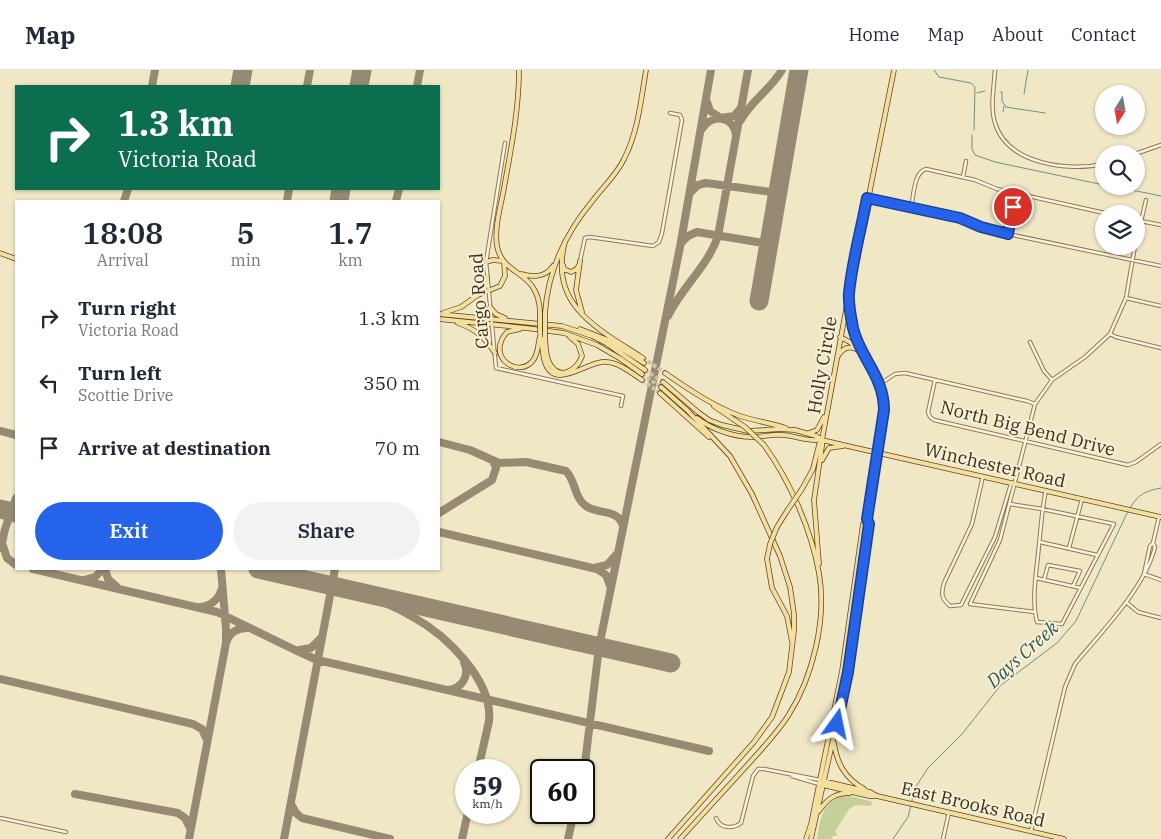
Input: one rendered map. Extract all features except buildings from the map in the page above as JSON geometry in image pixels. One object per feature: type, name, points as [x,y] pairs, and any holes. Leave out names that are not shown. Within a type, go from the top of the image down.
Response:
[{"type":"main road","points":[[440,314],[461,307],[478,295],[500,286],[504,281],[506,271],[499,252],[496,236],[518,109],[519,70]]},
{"type":"main road","points":[[519,273],[529,276],[543,275],[551,270],[579,217],[624,161],[637,124],[646,70]]},
{"type":"main road","name":"Holly Circle","points":[[822,440],[848,295],[894,70]]},
{"type":"main road","points":[[567,238],[561,268],[565,288],[572,300],[586,318],[610,337],[642,358]]},
{"type":"main road","points":[[0,253],[15,257]]},
{"type":"main road","points":[[562,257],[564,269],[571,272],[577,269],[580,261]]},
{"type":"main road","points":[[486,262],[493,260],[504,262],[526,278],[536,290],[543,313],[548,358],[551,366],[560,372],[569,371],[578,365],[582,356],[578,344],[564,333]]},
{"type":"main road","points":[[526,328],[507,332],[500,342],[501,357],[504,362],[512,366],[525,366],[531,363],[537,353],[547,292],[556,260]]},
{"type":"main road","points":[[580,261],[576,290],[580,308],[586,318]]},
{"type":"main road","points":[[478,295],[485,287],[487,277]]},
{"type":"main road","points":[[806,839],[818,812],[822,783],[834,741],[848,672],[869,524],[867,519],[884,410],[884,398],[880,384],[853,328],[848,295]]},
{"type":"main road","points":[[490,307],[497,315],[510,320]]},
{"type":"main road","points":[[440,314],[562,326],[596,334],[644,363]]},
{"type":"main road","points":[[440,319],[564,333],[596,345],[644,372],[606,343],[562,326]]},
{"type":"main road","points":[[446,320],[470,327],[480,334],[495,353]]},
{"type":"main road","points":[[853,328],[851,335],[856,346]]},
{"type":"main road","points":[[540,332],[544,359],[547,366],[555,373],[566,375],[592,364],[606,362],[623,367],[642,380]]},
{"type":"main road","points":[[840,337],[863,352]]},
{"type":"main road","points":[[837,358],[846,348],[855,348],[863,352]]},
{"type":"main road","points":[[664,373],[745,427],[764,445],[782,471],[793,495],[812,546],[819,574]]},
{"type":"main road","name":"Winchester Road","points":[[663,382],[698,412],[709,420],[722,425],[748,431],[795,430],[822,440],[847,446],[1160,517]]},
{"type":"main road","name":"Winchester Road","points":[[661,387],[687,410],[708,425],[735,434],[752,437],[780,435],[815,441],[822,440]]},
{"type":"main road","points":[[660,392],[722,447]]},
{"type":"main road","points":[[696,394],[742,416],[795,430]]},
{"type":"main road","points":[[668,839],[754,742],[772,717],[790,672],[793,649],[794,607],[785,571],[744,479],[730,456],[687,410]]},
{"type":"main road","points":[[806,433],[812,433],[816,430],[827,411]]},
{"type":"main road","points":[[793,649],[787,616],[772,588],[767,559],[770,544],[777,527],[813,469],[822,440]]},
{"type":"main road","points":[[680,839],[772,738],[788,715],[805,682],[813,659],[819,629],[819,574],[814,500],[822,440]]},
{"type":"main road","points":[[817,476],[826,451],[830,448],[847,446]]},
{"type":"main road","points":[[811,839],[842,671],[863,524],[867,519]]},
{"type":"main road","points":[[834,741],[837,759],[844,773],[851,781],[870,792]]},
{"type":"main road","name":"East Brooks Road","points":[[822,783],[870,792],[877,796]]},
{"type":"main road","name":"East Brooks Road","points":[[822,783],[853,793],[877,796],[1064,839]]},
{"type":"main road","points":[[818,812],[832,796],[853,793]]},
{"type":"street","points":[[995,70],[994,120],[1001,137],[1011,148],[1020,155],[1031,159],[1068,166],[1095,166]]},
{"type":"street","points":[[580,261],[585,238],[590,237],[649,246],[659,242],[682,120],[680,115],[670,113]]},
{"type":"street","name":"Cargo Road","points":[[505,143],[486,262],[496,368],[622,396],[621,406]]},
{"type":"street","points":[[1145,151],[1161,145]]},
{"type":"street","points":[[963,177],[966,161]]},
{"type":"street","points":[[912,208],[918,175],[926,169],[963,177],[1015,193],[1095,211]]},
{"type":"street","points":[[1008,234],[1015,193]]},
{"type":"street","points":[[867,198],[960,218],[981,227],[1008,234],[1161,266]]},
{"type":"street","points":[[1145,205],[1146,200]]},
{"type":"street","points":[[1145,222],[1161,225]]},
{"type":"street","points":[[1035,612],[970,604],[1000,540],[1035,404],[1052,380],[1085,357],[1110,334],[1126,298],[1133,255]]},
{"type":"street","points":[[1126,298],[1161,306]]},
{"type":"street","points":[[1110,334],[1116,338],[1161,348]]},
{"type":"street","points":[[1030,342],[1044,371],[1052,380]]},
{"type":"street","points":[[880,384],[895,374],[905,374],[1027,400],[1035,404]]},
{"type":"street","name":"North Big Bend Drive","points":[[935,380],[928,412],[931,419],[1128,465],[1136,462],[1161,444]]},
{"type":"street","points":[[984,476],[972,524],[941,593],[942,598],[950,606],[961,605],[995,537],[1014,483]]},
{"type":"street","points":[[1010,504],[1042,509],[1114,524],[1062,624],[1037,622],[1035,612],[1042,509],[1046,490]]},
{"type":"street","points":[[1069,548],[1082,498]]},
{"type":"street","points":[[1031,831],[1065,686],[1075,664],[1126,602],[1149,567],[1154,552],[1155,547],[1153,543],[1160,517]]},
{"type":"street","points":[[1040,542],[1097,555]]},
{"type":"street","points":[[1044,580],[1048,565],[1080,571],[1073,586]]},
{"type":"street","points":[[1144,574],[1161,580]]},
{"type":"street","points":[[1036,578],[1081,588]]},
{"type":"street","points":[[1126,602],[1138,612],[1161,618]]},
{"type":"street","name":"East Brooks Road","points":[[716,818],[722,825],[729,827],[741,823],[753,776],[758,769],[766,769],[822,783]]},
{"type":"street","points":[[943,839],[949,812]]},
{"type":"street","points":[[0,818],[66,832]]},
{"type":"green space","points":[[846,795],[873,802],[870,806],[856,805],[849,809],[835,832],[836,836],[833,836],[831,839],[817,839],[822,817],[827,806],[832,801]]},
{"type":"waterway","points":[[934,70],[939,77],[971,83],[975,87],[974,130]]},
{"type":"waterway","points":[[1024,94],[1028,70]]},
{"type":"waterway","points":[[977,93],[985,91]]},
{"type":"waterway","points":[[1000,92],[1002,92],[1002,101],[1006,107],[1045,113]]},
{"type":"waterway","points":[[1003,112],[1004,106]]},
{"type":"waterway","points":[[972,135],[972,149],[975,155],[995,162],[1095,183]]},
{"type":"waterway","points":[[1145,193],[1161,196]]},
{"type":"waterway","name":"Days Creek","points":[[1130,508],[1136,499],[1143,494],[1161,488]]},
{"type":"waterway","name":"Days Creek","points":[[893,839],[908,817],[915,788],[928,768],[962,734],[1000,686],[1057,643],[1076,621],[1128,511]]},
{"type":"taxiway","points":[[152,85],[155,70]]},
{"type":"taxiway","points":[[307,85],[310,70]]},
{"type":"taxiway","points":[[417,85],[420,70]]},
{"type":"taxiway","points":[[586,759],[599,647],[680,247],[711,70]]},
{"type":"taxiway","points":[[668,316],[680,295],[708,257],[718,236],[748,70]]},
{"type":"taxiway","points":[[741,120],[782,70]]},
{"type":"taxiway","points":[[707,102],[710,111],[721,118],[734,116],[740,109]]},
{"type":"taxiway","points":[[702,129],[711,121],[722,119],[731,124],[736,135]]},
{"type":"taxiway","points":[[690,193],[698,185],[706,183],[778,193]]},
{"type":"taxiway","points":[[124,200],[128,190]]},
{"type":"taxiway","points":[[287,200],[289,190]]},
{"type":"taxiway","points":[[396,200],[399,190]]},
{"type":"taxiway","points":[[681,243],[688,236],[697,232],[769,244]]},
{"type":"taxiway","points":[[0,431],[15,435]]},
{"type":"taxiway","points":[[440,442],[470,450],[499,463],[526,462],[566,471],[582,503],[591,509],[612,514],[620,520],[623,526]]},
{"type":"taxiway","points":[[440,512],[492,480],[496,468],[493,461]]},
{"type":"taxiway","points":[[1,548],[5,529],[15,501]]},
{"type":"taxiway","points":[[440,532],[597,569],[606,575],[610,586]]},
{"type":"taxiway","points":[[2,543],[7,558],[15,564]]},
{"type":"taxiway","points":[[594,568],[607,565],[617,554]]},
{"type":"taxiway","points":[[37,570],[217,612],[317,660],[709,751]]},
{"type":"taxiway","points":[[84,580],[95,577],[102,570]]},
{"type":"taxiway","points":[[105,570],[108,579],[117,587]]},
{"type":"taxiway","points":[[221,570],[226,641]]},
{"type":"taxiway","points":[[284,839],[335,570]]},
{"type":"taxiway","points":[[200,607],[214,601],[222,588]]},
{"type":"taxiway","points":[[350,590],[390,605],[426,625],[453,647],[465,660],[483,690],[488,705],[489,721],[480,759]]},
{"type":"taxiway","points":[[189,839],[226,643],[229,636],[234,632],[248,628]]},
{"type":"taxiway","points":[[299,650],[311,648],[321,638]]},
{"type":"taxiway","points":[[448,690],[458,687],[464,680],[466,676],[464,662]]},
{"type":"taxiway","points":[[0,679],[193,724],[202,729],[207,740]]},
{"type":"taxiway","points":[[75,794],[178,813],[185,818],[190,828]]},
{"type":"taxiway","points":[[291,804],[296,813],[302,818],[390,839]]},
{"type":"taxiway","points":[[462,839],[465,824]]},
{"type":"taxiway","points":[[568,839],[571,824]]},
{"type":"runway","points":[[240,85],[243,70]]},
{"type":"runway","points":[[359,85],[362,70]]},
{"type":"runway","points":[[759,301],[799,70]]},
{"type":"runway","points":[[339,200],[341,190]]},
{"type":"runway","points":[[0,509],[15,513]]},
{"type":"runway","points":[[262,570],[671,663]]},
{"type":"tunnel","points":[[643,358],[665,373]]},
{"type":"tunnel","points":[[645,370],[663,382]]},
{"type":"tunnel","points":[[642,374],[661,387]]},
{"type":"tunnel","points":[[642,380],[660,393]]},
{"type":"route","points":[[837,724],[848,672],[869,524],[867,519],[884,410],[884,398],[881,387],[853,328],[848,295],[867,198],[960,218],[981,227],[1008,234],[1013,207]]}]
